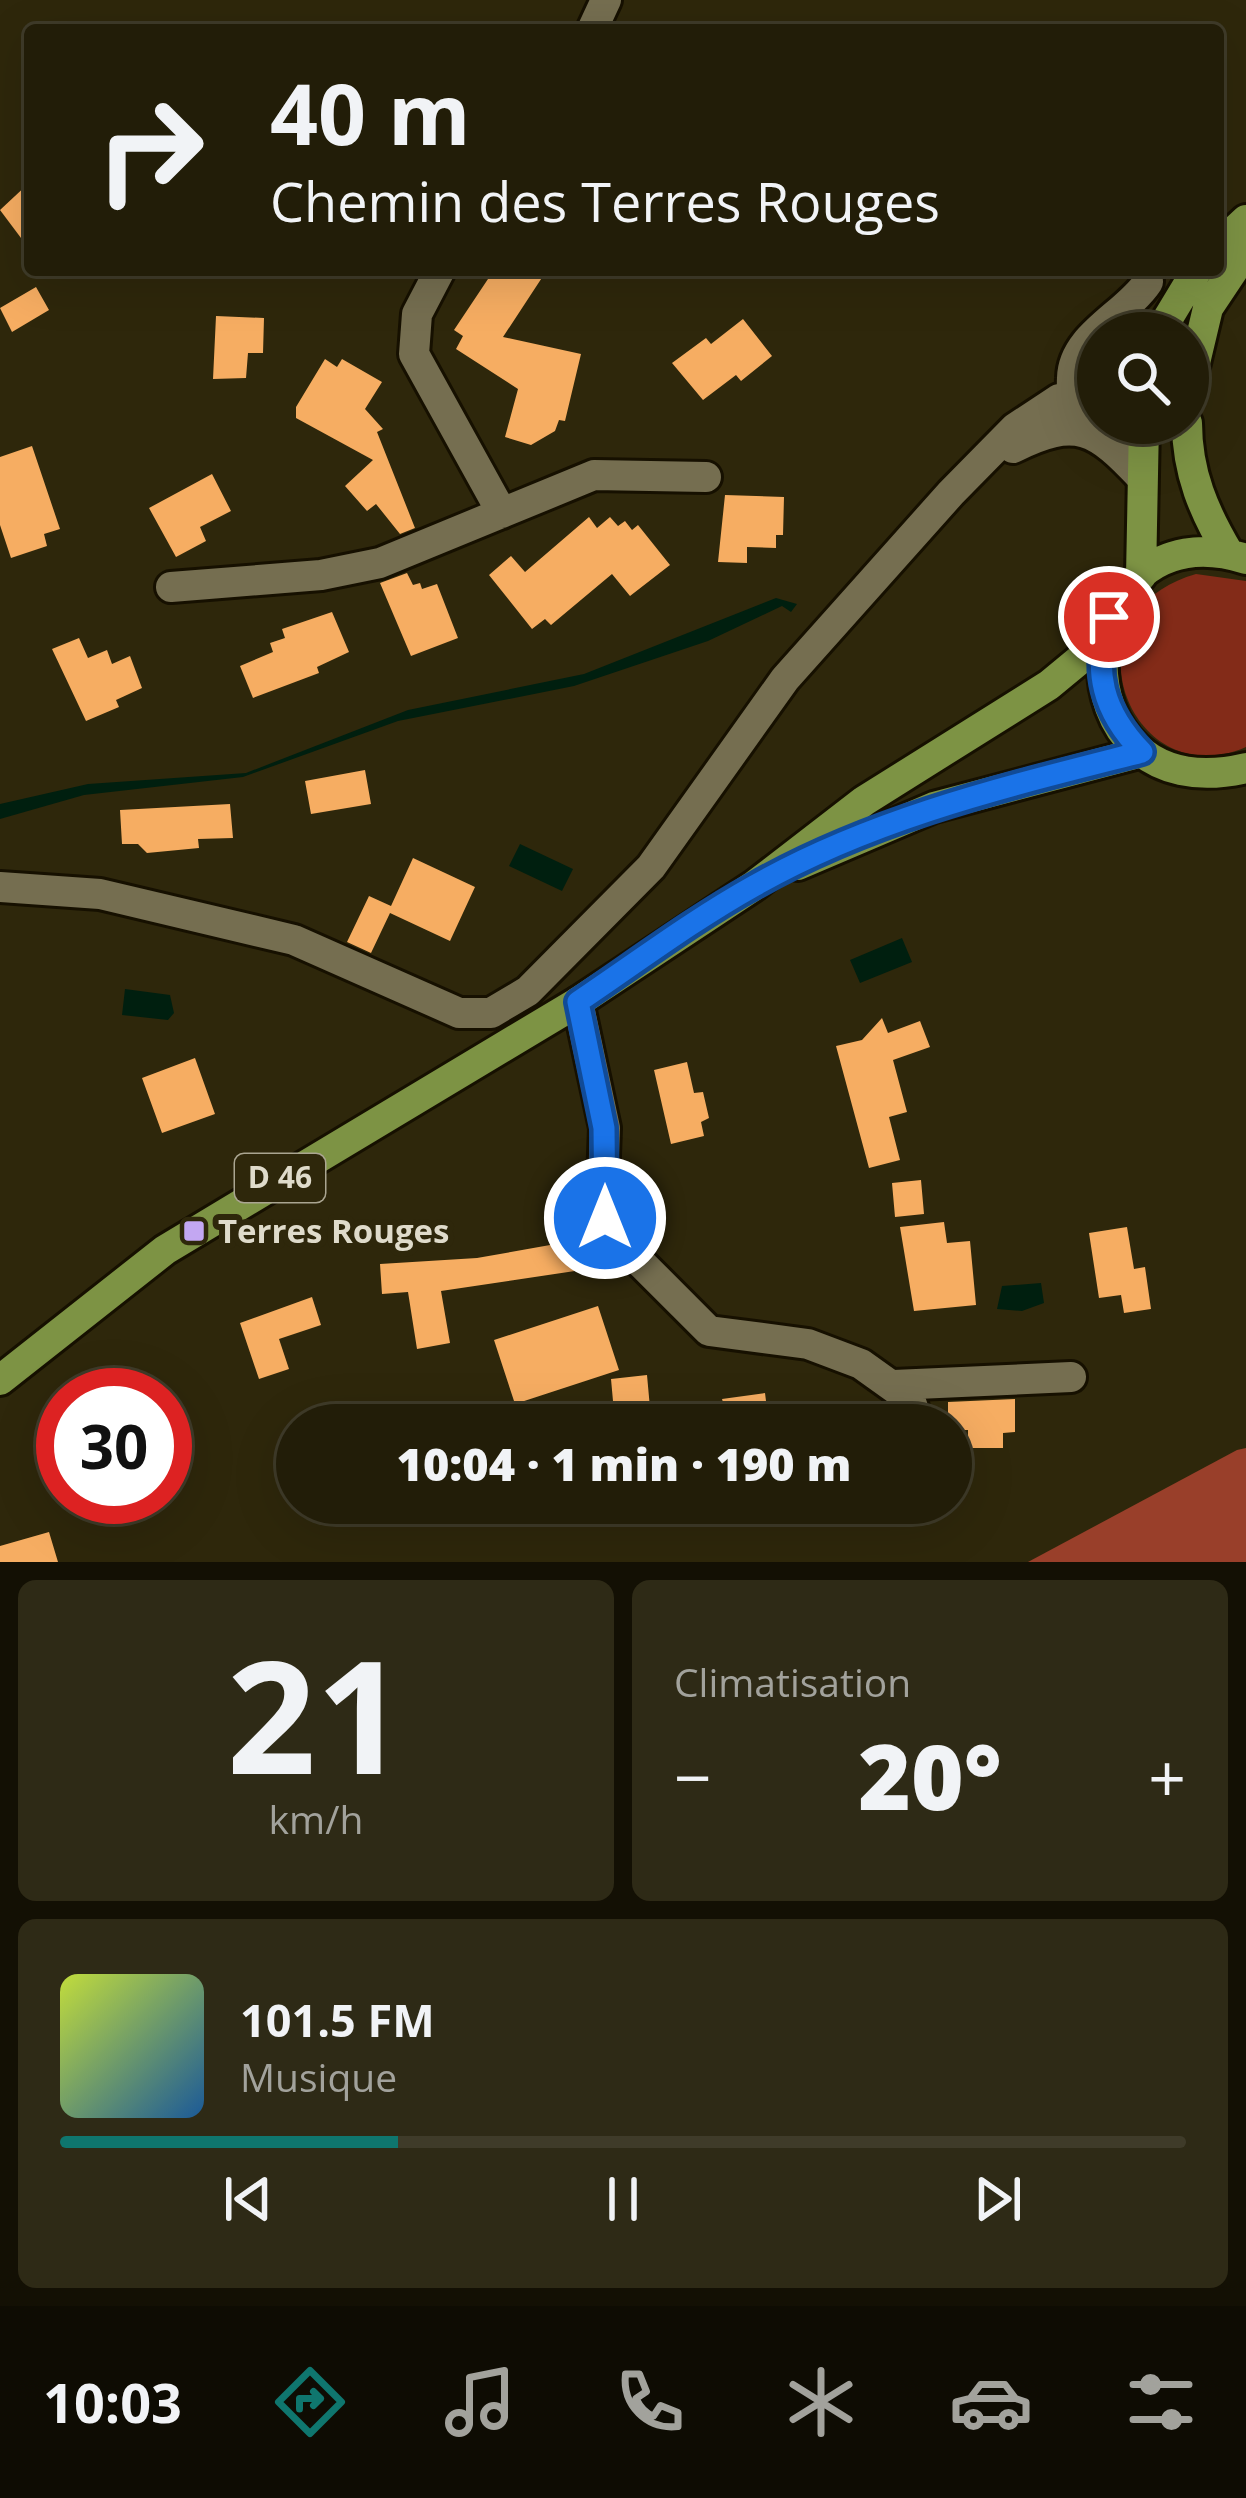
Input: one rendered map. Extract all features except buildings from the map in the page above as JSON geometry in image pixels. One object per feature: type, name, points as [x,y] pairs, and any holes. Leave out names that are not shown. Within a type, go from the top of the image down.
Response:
[{"type":"main road","points":[[1224,240],[1246,220]]},
{"type":"main road","points":[[1207,312],[1246,251]]},
{"type":"main road","points":[[1171,312],[1192,276]]},
{"type":"main road","points":[[1141,576],[1143,444]]},
{"type":"main road","points":[[1187,444],[1202,504],[1238,556]]},
{"type":"main road","points":[[1238,556],[1183,555],[1141,576],[1116,606],[1101,642],[1099,673],[1106,703],[1121,730],[1142,752],[1166,766],[1232,771],[1246,791]]},
{"type":"main road","name":"D 46","points":[[0,1380],[165,1250],[578,1002],[755,885],[841,817],[1049,685],[1101,642]]},
{"type":"main road","name":"D 46","points":[[755,885],[934,807],[1142,752]]},
{"type":"street","points":[[437,276],[417,314],[414,354],[502,513]]},
{"type":"street","points":[[1120,312],[1140,294],[1148,276]]},
{"type":"street","points":[[0,886],[100,894],[294,940],[459,1013],[491,1013],[528,992],[651,867],[785,679],[1015,428],[1059,399],[1077,404]]},
{"type":"street","points":[[1107,444],[1142,478]]},
{"type":"street","points":[[171,587],[321,575],[380,563],[594,475],[706,477]]},
{"type":"street","points":[[578,1002],[604,1128],[602,1208],[618,1240],[709,1331],[808,1344],[860,1364],[894,1385],[912,1404]]},
{"type":"street","points":[[894,1385],[1071,1377]]},
{"type":"shaded area","points":[[1196,574],[1246,581],[1246,747],[1205,756],[1170,747],[1143,725],[1126,694],[1121,659],[1130,625],[1154,595]]},
{"type":"shaded area","points":[[776,598],[797,604],[791,612],[782,606],[708,641],[574,686],[398,721],[243,777],[84,795],[0,819],[0,804],[88,784],[246,773],[408,710],[584,674]]},
{"type":"shaded area","points":[[520,844],[573,869],[562,891],[509,866]]},
{"type":"shaded area","points":[[902,938],[912,962],[860,983],[850,960]]},
{"type":"shaded area","points":[[125,989],[170,995],[174,1013],[168,1020],[122,1015]]},
{"type":"shaded area","points":[[1041,1283],[1044,1303],[1022,1311],[997,1309],[1002,1286]]},
{"type":"shaded area","points":[[1246,1448],[1246,1562],[1028,1562],[1237,1450]]},
{"type":"place","name":"Terres Rouges","points":[[194,1231]]},
{"type":"route","points":[[605,1218],[604,1128],[578,1002],[755,885],[883,826],[1045,775],[1142,752],[1121,730],[1106,703],[1099,673],[1109,617]]}]
